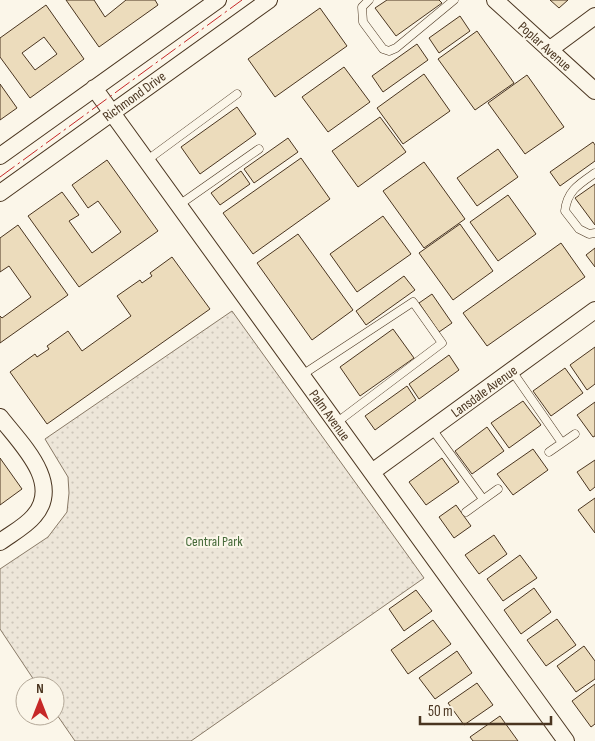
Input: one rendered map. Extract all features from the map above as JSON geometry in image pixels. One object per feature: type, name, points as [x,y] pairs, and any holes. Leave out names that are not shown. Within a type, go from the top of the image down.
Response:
[{"type":"street","points":[[0,156],[218,0]]},
{"type":"street","name":"Richmond Drive","points":[[0,193],[268,0]]},
{"type":"street","name":"Poplar Avenue","points":[[495,0],[595,91]]},
{"type":"street","points":[[549,50],[595,16]]},
{"type":"street","name":"Palm Avenue","points":[[94,88],[566,741]]},
{"type":"street","name":"Lansdale Avenue","points":[[372,472],[594,313]]},
{"type":"street","points":[[0,416],[37,467],[44,480],[44,494],[41,506],[33,518],[0,542]]},
{"type":"lane","points":[[369,0],[361,12],[364,22],[382,49],[389,51],[396,48],[454,0]]},
{"type":"lane","points":[[146,161],[237,94]]},
{"type":"lane","points":[[179,205],[259,148]]},
{"type":"lane","points":[[595,174],[571,191],[564,211],[579,230],[589,234],[595,232]]},
{"type":"lane","points":[[302,376],[413,302],[442,343],[336,422]]},
{"type":"lane","points":[[512,371],[562,443]]},
{"type":"lane","points":[[432,429],[483,499]]},
{"type":"lane","points":[[549,452],[575,434]]},
{"type":"lane","points":[[466,512],[498,489]]},
{"type":"green space","name":"Central Park","points":[[232,311],[424,578],[191,741],[75,741],[65,726],[65,676],[31,676],[0,629],[0,569],[48,537],[67,512],[68,477],[45,439]]},
{"type":"building","points":[[66,0],[94,0],[105,17],[126,0],[155,0],[158,5],[99,47]]},
{"type":"building","points":[[387,0],[439,0],[442,3],[396,36],[375,8]]},
{"type":"building","points":[[550,0],[568,0],[559,8]]},
{"type":"building","points":[[46,5],[84,59],[30,98],[0,57],[0,38]],"holes":[[[44,37],[57,54],[35,70],[22,53]]]},
{"type":"building","points":[[320,8],[347,46],[275,97],[248,59]]},
{"type":"building","points":[[460,16],[470,31],[439,53],[429,38]]},
{"type":"building","points":[[477,31],[514,83],[475,110],[438,59]]},
{"type":"building","points":[[417,44],[428,60],[383,92],[372,76]]},
{"type":"building","points":[[344,67],[370,102],[328,132],[302,97]]},
{"type":"building","points":[[424,74],[450,111],[403,144],[377,108]]},
{"type":"building","points":[[527,75],[564,127],[525,154],[488,103]]},
{"type":"building","points":[[0,84],[17,108],[0,120]]},
{"type":"building","points":[[237,107],[256,134],[200,174],[181,147]]},
{"type":"building","points":[[380,117],[406,152],[358,187],[332,151]]},
{"type":"building","points":[[288,138],[298,152],[254,183],[244,169]]},
{"type":"building","points":[[593,142],[595,145],[595,161],[560,186],[550,172]]},
{"type":"building","points":[[498,149],[518,177],[477,206],[457,178]]},
{"type":"building","points":[[301,158],[330,199],[253,254],[223,213]]},
{"type":"building","points":[[107,160],[158,231],[79,287],[28,216],[62,192],[79,215],[69,221],[92,253],[121,232],[98,201],[88,208],[72,185]]},
{"type":"building","points":[[424,162],[465,219],[424,248],[383,191]]},
{"type":"building","points":[[241,171],[250,184],[220,205],[211,193]]},
{"type":"building","points":[[595,184],[595,225],[575,198]]},
{"type":"building","points":[[508,195],[536,234],[498,261],[470,222]]},
{"type":"building","points":[[383,216],[411,254],[357,292],[330,254]]},
{"type":"building","points":[[460,224],[493,271],[453,300],[419,253]]},
{"type":"building","points":[[18,225],[68,295],[0,343],[0,316],[2,318],[31,297],[9,266],[0,272],[0,238]]},
{"type":"building","points":[[298,234],[353,310],[312,340],[257,263]]},
{"type":"building","points":[[561,243],[585,277],[487,346],[463,313]]},
{"type":"building","points":[[595,248],[595,267],[586,255]]},
{"type":"building","points":[[172,257],[210,309],[47,424],[10,372],[35,354],[37,357],[49,349],[47,346],[68,331],[82,351],[131,316],[117,296],[140,280],[142,283],[152,276],[150,273]]},
{"type":"building","points":[[404,276],[415,290],[366,325],[356,311]]},
{"type":"building","points":[[432,294],[452,323],[439,332],[419,303]]},
{"type":"building","points":[[393,329],[414,358],[360,396],[340,367]]},
{"type":"building","points":[[595,347],[595,384],[587,390],[570,365]]},
{"type":"building","points":[[449,355],[459,370],[419,399],[409,384]]},
{"type":"building","points":[[565,368],[583,393],[551,416],[533,391]]},
{"type":"building","points":[[407,386],[416,400],[375,430],[365,416]]},
{"type":"building","points":[[523,401],[541,425],[509,448],[491,423]]},
{"type":"building","points":[[595,402],[595,436],[593,437],[577,415]]},
{"type":"building","points":[[487,427],[504,451],[472,474],[455,451]]},
{"type":"building","points":[[533,449],[548,470],[513,495],[497,474]]},
{"type":"building","points":[[0,458],[22,489],[0,505]]},
{"type":"building","points":[[442,458],[459,482],[426,505],[409,482]]},
{"type":"building","points":[[595,460],[595,487],[590,491],[577,472]]},
{"type":"building","points":[[595,498],[595,533],[578,510]]},
{"type":"building","points":[[456,505],[471,526],[454,538],[439,517]]},
{"type":"building","points":[[494,535],[507,554],[479,574],[465,555]]},
{"type":"building","points":[[520,555],[537,578],[503,601],[487,579]]},
{"type":"building","points":[[534,588],[551,612],[521,634],[504,610]]},
{"type":"building","points":[[416,590],[432,611],[404,631],[389,609]]},
{"type":"building","points":[[557,619],[576,645],[546,666],[527,640]]},
{"type":"building","points":[[433,620],[451,644],[408,674],[391,650]]},
{"type":"building","points":[[584,646],[595,661],[595,679],[576,692],[557,666]]},
{"type":"building","points":[[457,651],[472,673],[435,699],[419,678]]},
{"type":"building","points":[[477,683],[493,705],[464,725],[448,703]]},
{"type":"building","points":[[595,684],[595,724],[591,727],[572,701]]},
{"type":"building","points":[[500,716],[518,741],[473,741],[470,737]]},
{"type":"power","points":[[0,177],[242,0]]}]
